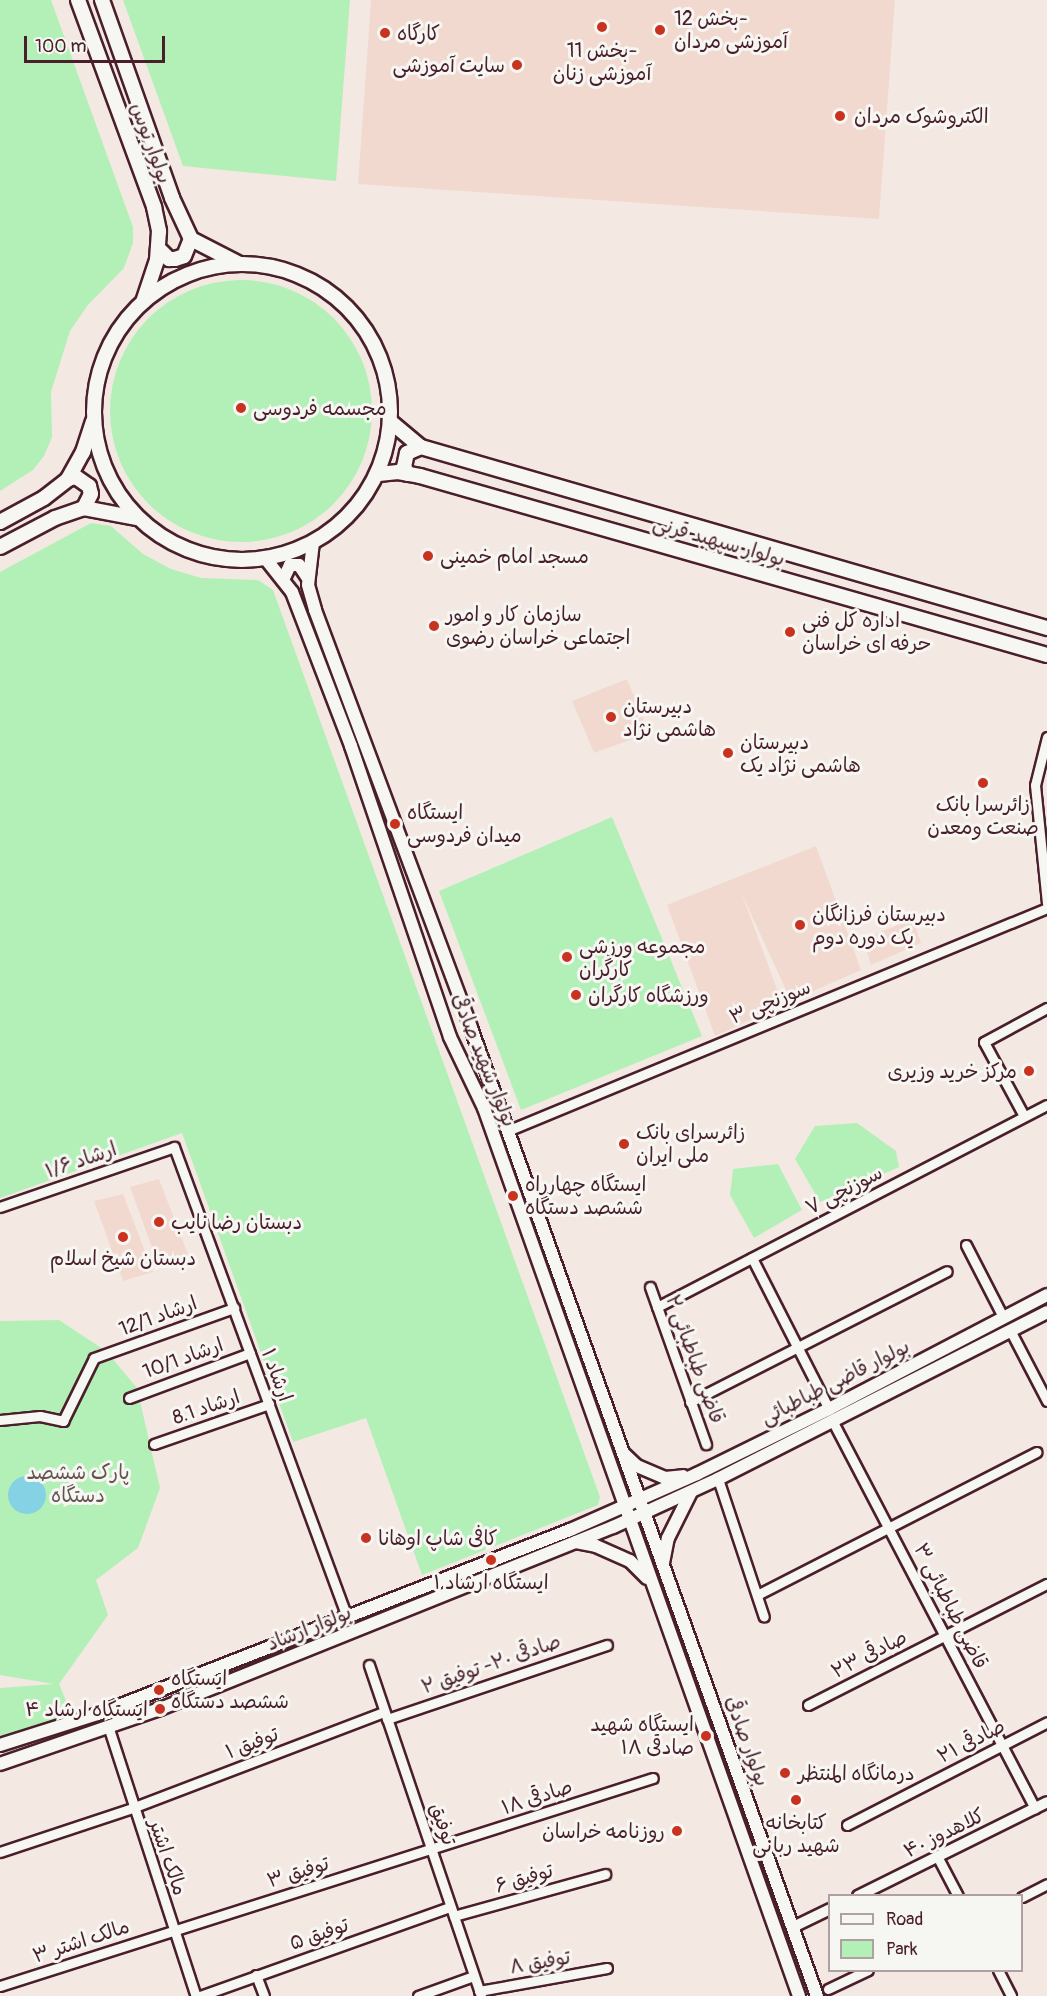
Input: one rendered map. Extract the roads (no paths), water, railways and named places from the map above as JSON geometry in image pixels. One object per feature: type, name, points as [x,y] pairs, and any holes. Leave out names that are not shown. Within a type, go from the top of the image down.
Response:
[{"type":"main road","name":"بولوار توس","points":[[78,0],[154,207],[158,248],[143,302]]},
{"type":"main road","name":"بولوار توس","points":[[102,0],[172,198],[191,239]]},
{"type":"main road","points":[[158,248],[169,259],[175,259],[184,256],[191,239],[238,263]]},
{"type":"main road","points":[[238,263],[276,267],[320,285],[346,305],[373,340],[387,376],[391,422],[379,474],[356,507],[313,542],[265,558],[227,559],[197,553],[169,541],[137,518],[111,483],[99,452],[94,420],[96,384],[106,352],[119,329],[143,302],[169,283],[201,269],[238,263]]},
{"type":"main road","points":[[0,522],[44,498],[68,479],[83,452],[94,420]]},
{"type":"main road","name":"بولوار سپهبد قرنی","points":[[391,422],[421,447],[1043,624]]},
{"type":"main road","points":[[408,474],[404,459],[413,448],[421,447]]},
{"type":"main road","name":"بولوار سپهبد قرنی","points":[[379,474],[408,474],[1047,655]]},
{"type":"main road","points":[[68,479],[76,477],[89,486],[91,494],[84,508]]},
{"type":"main road","points":[[0,547],[54,518],[84,508],[137,518]]},
{"type":"main road","name":"بولوار شهید صادقی","points":[[313,542],[308,578],[319,621],[471,1028],[639,1500]]},
{"type":"main road","name":"بولوار شهید صادقی","points":[[265,558],[283,580],[302,615],[355,757],[450,1036],[484,1108],[652,1583]]},
{"type":"main road","points":[[283,580],[290,565],[299,565],[308,578]]},
{"type":"main road","points":[[450,1036],[471,1028]]},
{"type":"main road","name":"بولوار قاضی طباطبائی","points":[[639,1500],[829,1409],[1047,1295]]},
{"type":"main road","name":"بولوار قاضی طباطبائی","points":[[629,1520],[833,1422],[1047,1312]]},
{"type":"main road","points":[[622,1453],[637,1466],[665,1478],[697,1474]]},
{"type":"main road","points":[[663,1564],[668,1538],[691,1492]]},
{"type":"main road","name":"بولوار ارشاد","points":[[0,1745],[118,1706],[639,1500]]},
{"type":"main road","name":"بولوار صادقی","points":[[639,1500],[793,1928],[822,1992]]},
{"type":"main road","name":"بولوار ارشاد","points":[[0,1764],[109,1729],[629,1520]]},
{"type":"main road","points":[[575,1541],[596,1546],[630,1561],[652,1583]]},
{"type":"main road","name":"بولوار صادقی","points":[[652,1583],[800,1996]]},
{"type":"street","points":[[1046,743],[1035,784],[1047,903]]},
{"type":"street","name":"سوزنچی ۳","points":[[507,1131],[1047,908]]},
{"type":"street","points":[[1024,1116],[984,1042],[1047,1008]]},
{"type":"street","name":"سوزنچی ۷","points":[[657,1307],[1047,1104]]},
{"type":"street","name":"ارشاد ۱/۶","points":[[0,1208],[174,1147]]},
{"type":"street","name":"ارشاد ۱","points":[[174,1147],[346,1615]]},
{"type":"street","points":[[966,1245],[1003,1317]]},
{"type":"street","points":[[752,1258],[829,1409]]},
{"type":"street","points":[[690,1402],[947,1271]]},
{"type":"street","name":"قاضی طباطبائی ۲","points":[[650,1287],[706,1444]]},
{"type":"street","name":"ارشاد 12/1","points":[[0,1420],[40,1416],[63,1421],[94,1358],[234,1308]]},
{"type":"street","points":[[1010,1330],[1047,1401]]},
{"type":"street","name":"ارشاد 10/1","points":[[129,1398],[250,1353]]},
{"type":"street","name":"ارشاد 8.1","points":[[154,1444],[269,1404]]},
{"type":"street","name":"قاضی طباطبائی ۳","points":[[833,1422],[890,1527],[1035,1808]]},
{"type":"street","points":[[757,1595],[1037,1452]]},
{"type":"street","points":[[718,1479],[764,1617]]},
{"type":"street","name":"صادقی ۲۳","points":[[808,1705],[1047,1584]]},
{"type":"street","name":"صادقی ۲۰- توفیق ۲","points":[[386,1715],[607,1645]]},
{"type":"street","name":"توفیق","points":[[369,1665],[480,1994]]},
{"type":"street","name":"توفیق ۱","points":[[0,1852],[132,1808],[386,1715]]},
{"type":"street","name":"صادقی ۲۱","points":[[847,1825],[1047,1722]]},
{"type":"street","name":"مالک اشتر","points":[[109,1729],[132,1808],[198,1996]]},
{"type":"street","name":"صادقی ۱۸","points":[[433,1850],[653,1778]]},
{"type":"street","name":"کلاهدوز ۴۰","points":[[862,1894],[1047,1802]]},
{"type":"street","name":"توفیق ۳","points":[[173,1929],[433,1850]]},
{"type":"street","points":[[938,1856],[957,1894]]},
{"type":"street","name":"توفیق ۶","points":[[452,1912],[605,1874]]},
{"type":"street","points":[[1023,1896],[1047,1884]]},
{"type":"street","points":[[793,1928],[828,1910]]},
{"type":"street","name":"توفیق ۵","points":[[198,1996],[452,1912]]},
{"type":"street","name":"مالک اشتر ۳","points":[[0,1986],[173,1929]]},
{"type":"street","name":"توفیق ۸","points":[[480,1994],[607,1968]]},
{"type":"street","points":[[822,1992],[866,1972]]},
{"type":"street","points":[[999,1972],[1011,1996]]},
{"type":"street","points":[[256,1975],[264,1996]]},
{"type":"street","points":[[418,1996],[474,1976]]},
{"type":"water","points":[[27,1476],[40,1482],[46,1495],[40,1508],[27,1514],[14,1508],[8,1495],[14,1482]]},
{"type":"place","name":"بخش 11- آموزشی زنان","points":[[602,27]]},
{"type":"place","name":"بخش 12- آموزشی مردان","points":[[660,30]]},
{"type":"place","name":"کارگاه","points":[[385,33]]},
{"type":"place","name":"سایت آموزشی","points":[[517,65]]},
{"type":"place","name":"الکتروشوک مردان","points":[[840,116]]},
{"type":"place","name":"مجسمه فردوسی","points":[[241,408]]},
{"type":"place","name":"مسجد امام خمینی","points":[[428,556]]},
{"type":"place","name":"سازمان کار و امور اجتماعی خراسان رضوی","points":[[434,626]]},
{"type":"place","name":"اداره کل فنی حرفه ای خراسان","points":[[790,632]]},
{"type":"place","name":"دبیرستان هاشمی نژاد","points":[[611,717]]},
{"type":"place","name":"دبیرستان هاشمی نژاد یک","points":[[728,753]]},
{"type":"place","name":"زائرسرا بانک صنعت ومعدن","points":[[983,783]]},
{"type":"place","name":"ایستگاه میدان فردوسی","points":[[395,824]]},
{"type":"place","name":"دبیرستان فرزانگان یک دوره دوم","points":[[800,925]]},
{"type":"place","name":"مجموعه ورزشی کارگران","points":[[567,957]]},
{"type":"place","name":"ورزشگاه کارگران","points":[[576,995]]},
{"type":"place","name":"مرکز خرید وزیری","points":[[1029,1071]]},
{"type":"place","name":"زائرسرای بانک ملی ایران","points":[[624,1144]]},
{"type":"place","name":"ایستگاه چهارراه ششصد دستگاه","points":[[513,1196]]},
{"type":"place","name":"دبستان رضا نایب","points":[[159,1222]]},
{"type":"place","name":"دبستان شیخ اسلام","points":[[123,1237]]},
{"type":"place","name":"کافی شاپ اوهانا","points":[[366,1538]]},
{"type":"place","name":"ایستگاه ارشاد ۱","points":[[491,1560]]},
{"type":"place","name":"ایستگاه ششصد دستگاه","points":[[159,1690]]},
{"type":"place","name":"ایستگاه ارشاد ۴","points":[[160,1709]]},
{"type":"place","name":"ایستگاه شهید صادقی ۱۸","points":[[706,1736]]},
{"type":"place","name":"درمانگاه المنتظر","points":[[785,1773]]},
{"type":"place","name":"کتابخانه شهید ربانی","points":[[796,1800]]},
{"type":"place","name":"روزنامه خراسان","points":[[677,1831]]},
{"type":"park label","name":"پارک‌ ششصد دستگاه","points":[[78,1484]]}]
